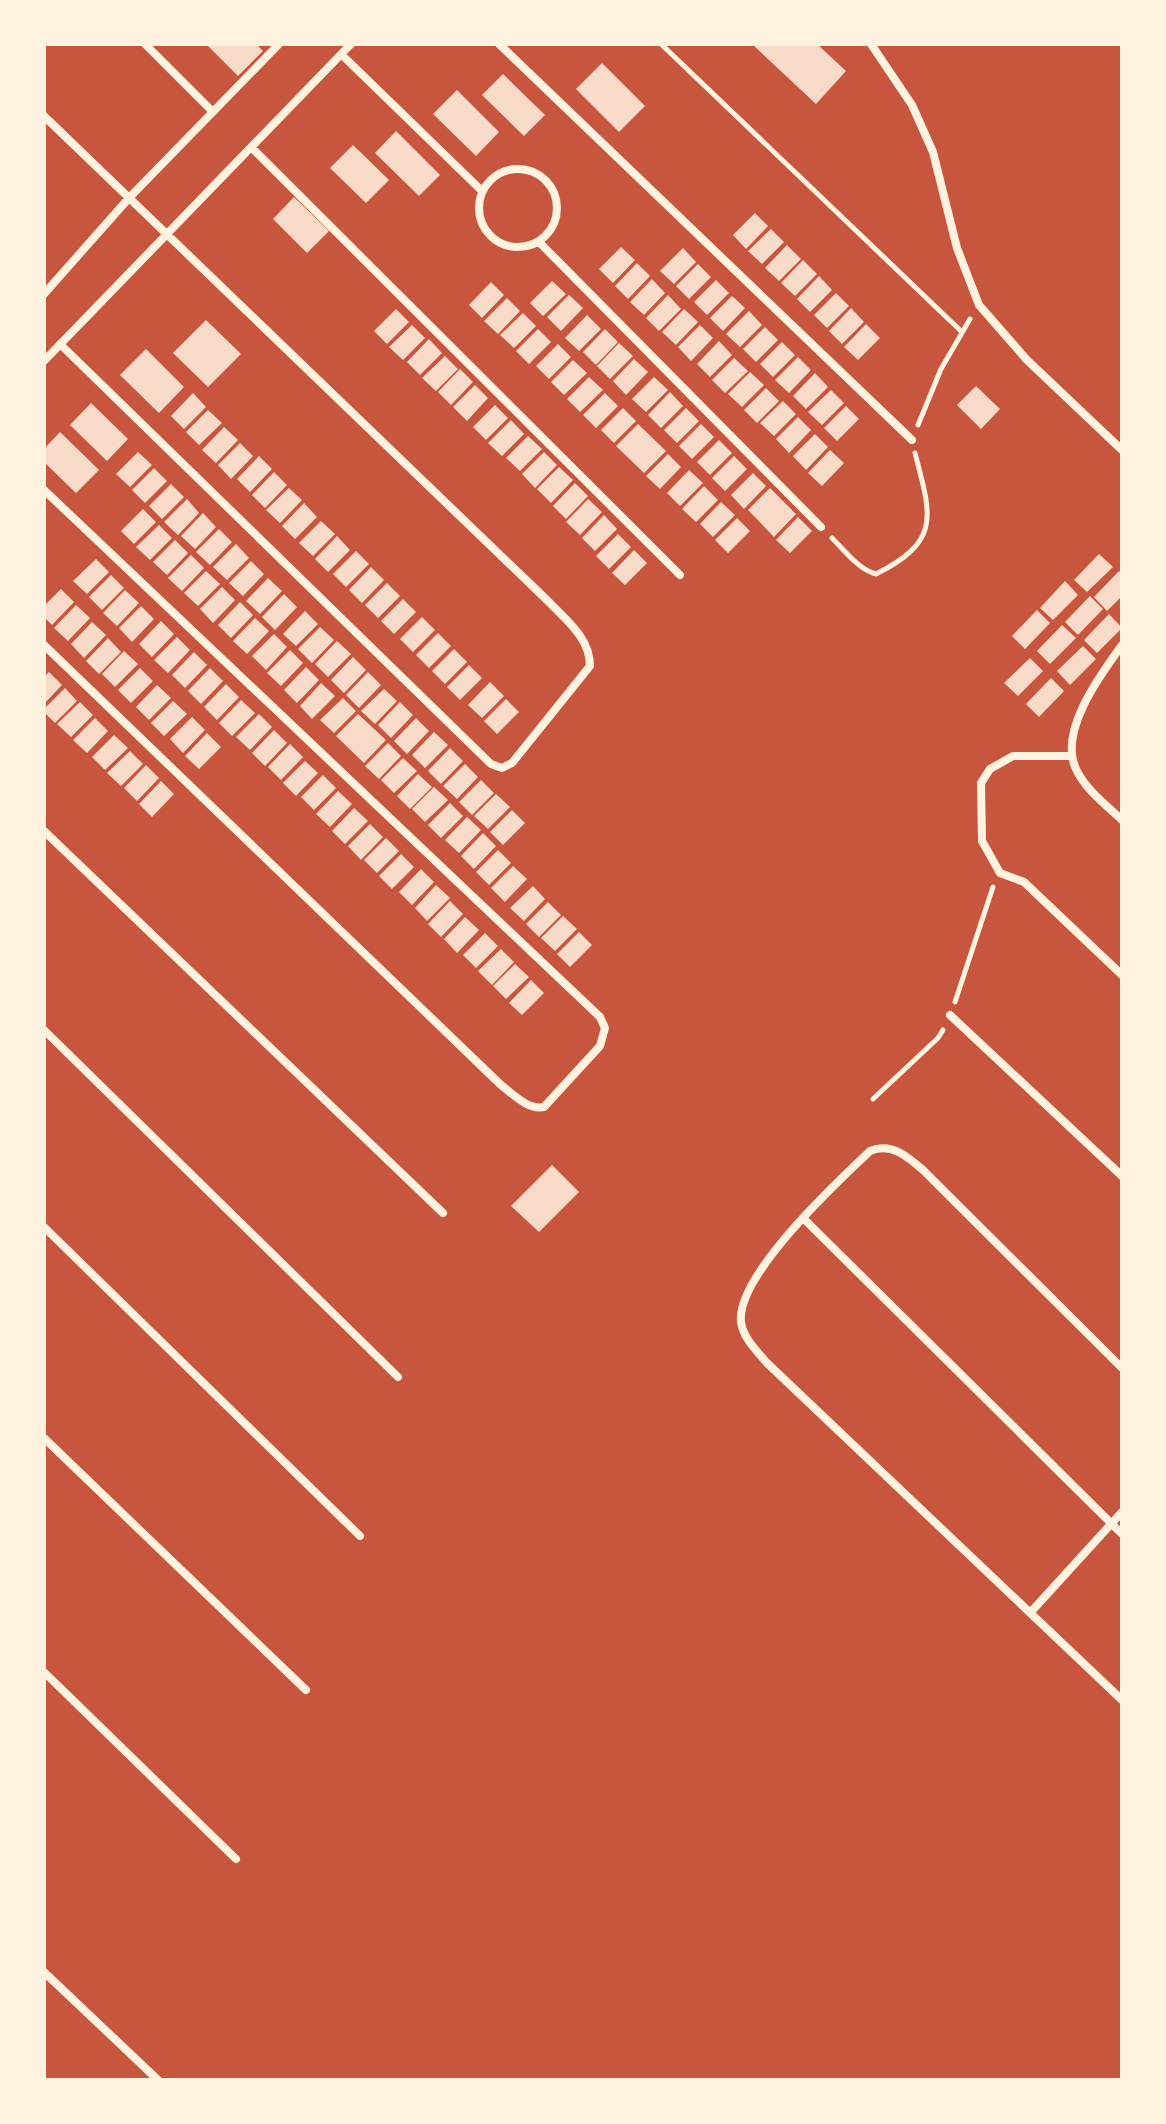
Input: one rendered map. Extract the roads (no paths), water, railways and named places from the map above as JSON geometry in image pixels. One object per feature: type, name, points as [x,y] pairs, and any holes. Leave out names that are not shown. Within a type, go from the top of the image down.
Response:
[{"type":"street","points":[[145,44],[213,112]]},
{"type":"street","points":[[44,294],[129,198],[279,44]]},
{"type":"street","points":[[44,361],[351,44]]},
{"type":"street","points":[[499,44],[912,440]]},
{"type":"street","points":[[871,44],[912,105],[933,152],[957,248],[979,305],[1027,360],[1120,449]]},
{"type":"street","points":[[342,55],[482,191]]},
{"type":"street","points":[[44,116],[549,602],[587,645],[590,666],[512,763],[502,768],[491,764],[471,748],[60,344]]},
{"type":"street","points":[[251,147],[680,575]]},
{"type":"street","points":[[515,168],[535,172],[551,186],[558,206],[553,226],[539,242],[520,248],[500,244],[485,230],[478,211],[482,191],[495,175],[515,168]]},
{"type":"street","points":[[539,242],[821,527]]},
{"type":"street","points":[[44,490],[600,1017],[605,1028],[600,1046],[544,1107],[538,1109],[522,1102],[371,961],[44,645]]},
{"type":"street","points":[[1122,645],[1089,694],[1079,716],[1071,756],[1081,779],[1122,820]]},
{"type":"street","points":[[1113,657],[1122,665]]},
{"type":"street","points":[[1071,756],[1013,756],[990,769],[981,783],[982,841],[1000,873],[1024,882],[1122,975]]},
{"type":"street","points":[[44,831],[443,1213]]},
{"type":"street","points":[[950,1015],[1122,1176]]},
{"type":"street","points":[[44,1030],[398,1377]]},
{"type":"street","points":[[1122,1368],[923,1170],[901,1152],[878,1148],[870,1151],[803,1218],[767,1262],[747,1292],[741,1319],[748,1340],[767,1363],[1122,1700]]},
{"type":"street","points":[[803,1218],[1122,1534]]},
{"type":"street","points":[[44,1227],[360,1536]]},
{"type":"street","points":[[44,1438],[306,1690]]},
{"type":"street","points":[[1030,1613],[1122,1512]]},
{"type":"street","points":[[44,1672],[236,1859]]},
{"type":"street","points":[[44,1972],[158,2080]]}]
